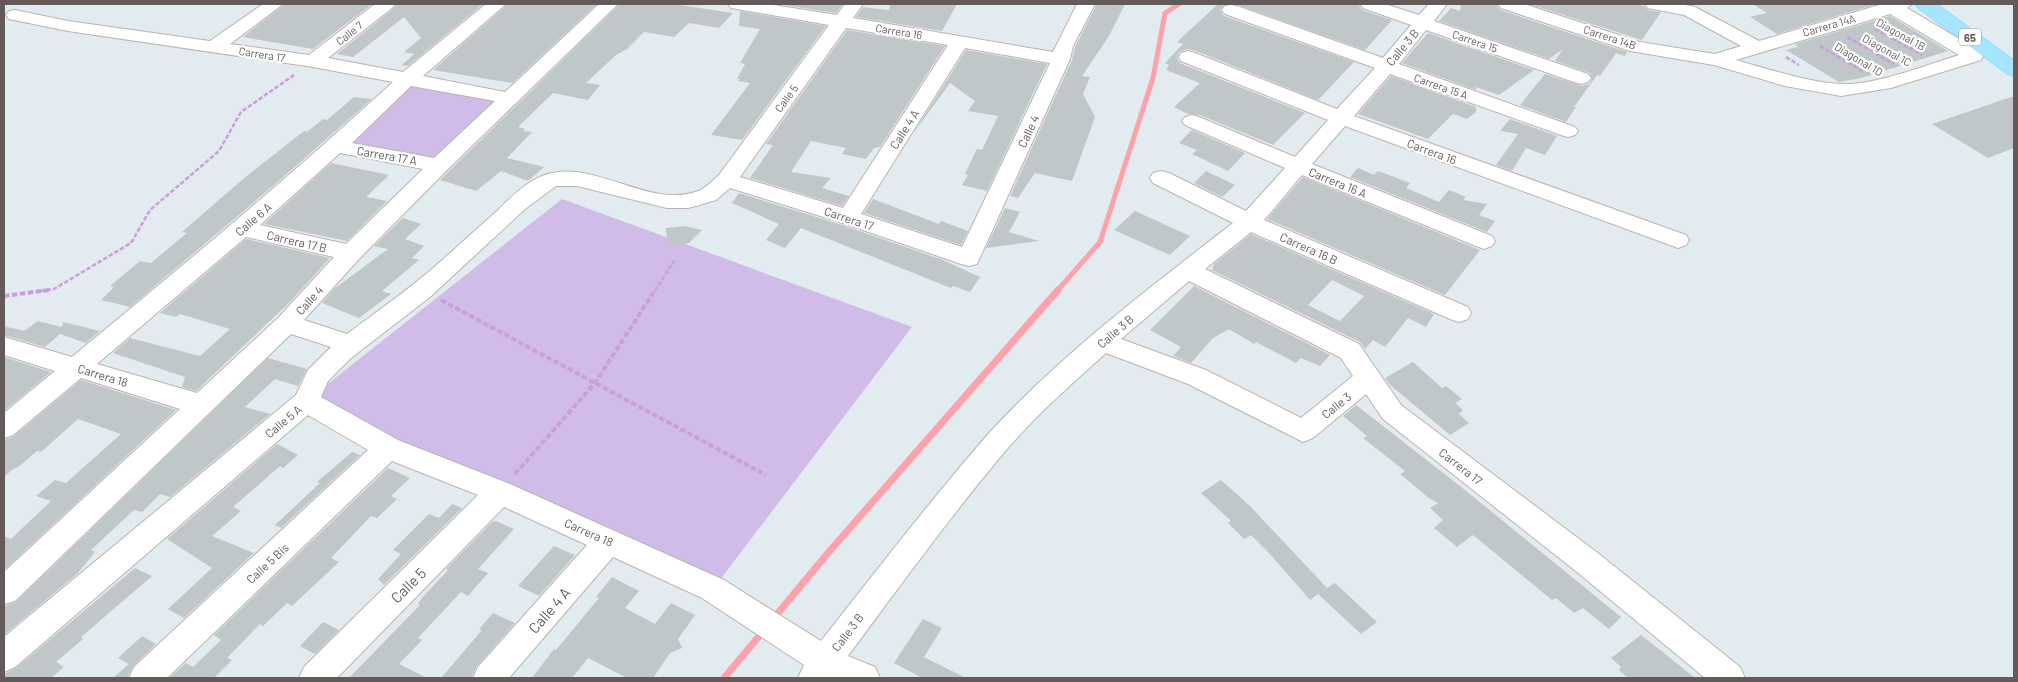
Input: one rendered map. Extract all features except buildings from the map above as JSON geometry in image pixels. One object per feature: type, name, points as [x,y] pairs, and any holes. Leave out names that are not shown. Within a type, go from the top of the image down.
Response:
[{"type":"main road","name":"65","points":[[1925,4],[2014,70]]},
{"type":"street","points":[[214,46],[274,4]]},
{"type":"street","name":"Calle 7","points":[[313,61],[386,4]]},
{"type":"street","name":"Calle 6 A","points":[[4,428],[242,229],[336,146],[406,80],[497,4]]},
{"type":"street","name":"Calle 4","points":[[4,591],[287,324],[351,254],[439,164],[609,4]]},
{"type":"street","name":"Carrera 16","points":[[737,4],[1061,58]]},
{"type":"street","name":"Calle 5","points":[[722,186],[854,4]]},
{"type":"street","name":"Calle 4","points":[[969,258],[1061,58],[1064,46],[1086,4]]},
{"type":"street","name":"Carrera 15","points":[[1369,4],[1581,78]]},
{"type":"street","name":"Calle 3 B","points":[[819,670],[902,560],[999,440],[1051,388],[1102,342],[1160,292],[1249,222],[1386,67],[1438,4]]},
{"type":"street","name":"Carrera 14B","points":[[1507,4],[1637,47],[1716,60],[1785,80],[1841,90],[1884,84],[1974,56],[1895,5]]},
{"type":"street","points":[[1654,4],[1689,11],[1756,47]]},
{"type":"street","name":"Carrera 14A","points":[[1716,60],[1895,5]]},
{"type":"street","name":"Carrera 15 A","points":[[1230,10],[1568,131]]},
{"type":"street","name":"Carrera 17","points":[[16,15],[68,26],[313,61],[508,98]]},
{"type":"street","name":"Calle 4 A","points":[[848,217],[960,41]]},
{"type":"street","name":"Carrera 16","points":[[1188,57],[1341,118],[1678,240]]},
{"type":"street","name":"Carrera 16 A","points":[[1192,121],[1484,241]]},
{"type":"street","name":"Carrera 17 A","points":[[336,146],[439,164]]},
{"type":"street","name":"Carrera 16 B","points":[[1161,178],[1249,222],[1459,314]]},
{"type":"street","name":"Calle 5 A","points":[[4,657],[306,402],[317,376],[350,344],[423,290],[528,195],[554,179],[578,181],[671,203],[692,202],[722,186]]},
{"type":"street","name":"Carrera 17","points":[[722,186],[848,217],[969,258]]},
{"type":"street","name":"Carrera 17 B","points":[[242,229],[351,254]]},
{"type":"street","name":"Carrera 17","points":[[1189,271],[1350,351],[1392,412],[1588,563],[1729,678]]},
{"type":"street","points":[[287,324],[350,344]]},
{"type":"street","name":"Calle 3","points":[[1102,342],[1197,377],[1303,431],[1368,378]]},
{"type":"street","name":"Carrera 18","points":[[4,346],[202,405]]},
{"type":"street","name":"Carrera 18","points":[[306,402],[388,448],[500,492],[713,589],[819,670],[864,678]]},
{"type":"street","name":"Calle 5 Bis","points":[[145,678],[388,448]]},
{"type":"street","name":"Calle 5","points":[[315,678],[500,492]]},
{"type":"street","name":"Calle 4 A","points":[[489,678],[609,541]]},
{"type":"path","name":"Diagonal 1B","points":[[1854,18],[1940,66]]},
{"type":"path","name":"Diagonal 1C","points":[[1826,25],[1914,75]]},
{"type":"path","name":"Diagonal 1D","points":[[1799,34],[1884,84]]},
{"type":"path","points":[[4,296],[54,289],[131,242],[150,210],[218,151],[241,112],[313,61]]},
{"type":"path","points":[[500,492],[595,382],[674,260]]},
{"type":"path","points":[[423,290],[766,475]]},
{"type":"shaded area","points":[[406,80],[508,98],[439,165],[336,146]]},
{"type":"shaded area","points":[[562,199],[912,327],[713,589],[306,401]]},
{"type":"waterway","points":[[1057,291],[1100,242],[1153,78],[1165,13],[1179,4]]},
{"type":"waterway","points":[[773,619],[828,553],[1058,290]]},
{"type":"waterway","points":[[724,678],[765,629]]}]
